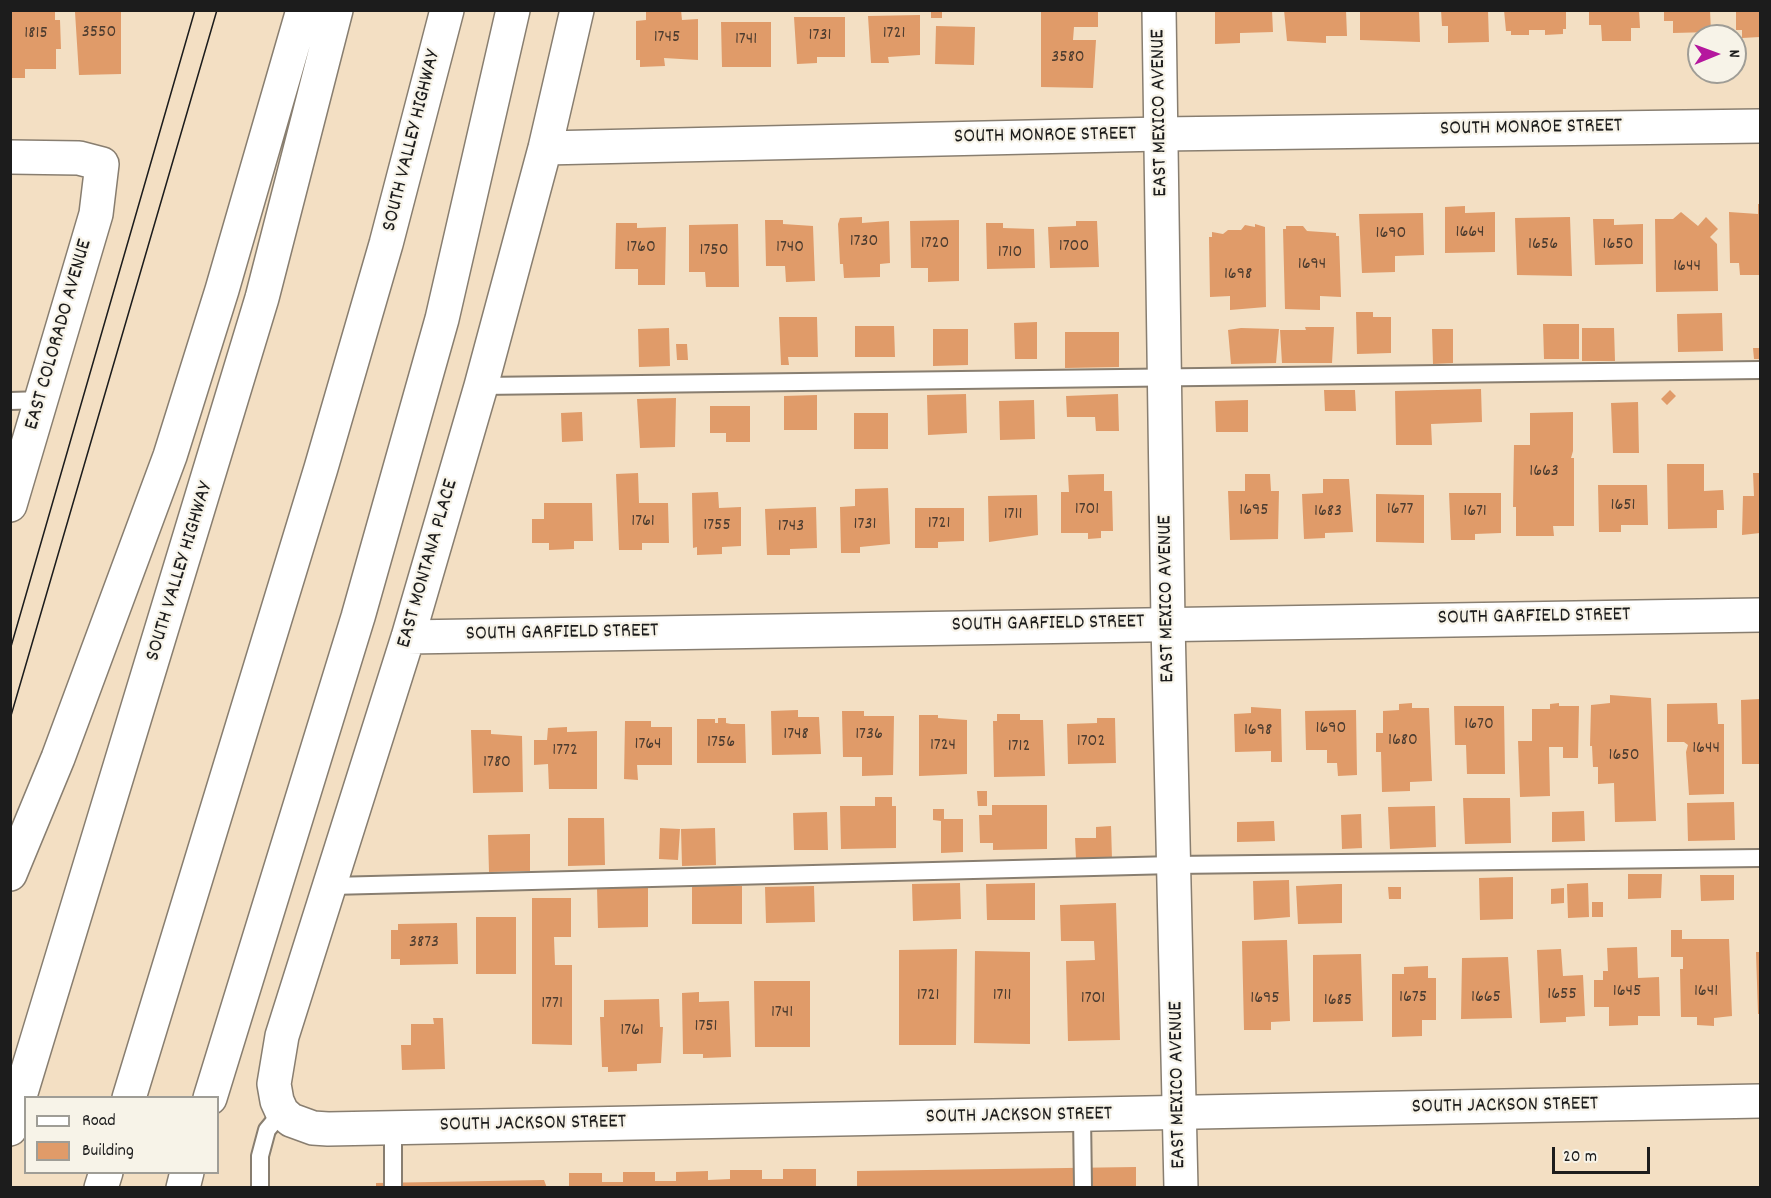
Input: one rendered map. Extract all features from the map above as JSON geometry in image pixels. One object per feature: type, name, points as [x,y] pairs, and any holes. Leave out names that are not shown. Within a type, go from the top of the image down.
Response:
[{"type":"main road","points":[[10,874],[58,758],[170,456],[222,290],[303,10]]},
{"type":"main road","name":"SOUTH VALLEY HIGHWAY","points":[[10,1128],[262,298],[336,10]]},
{"type":"main road","name":"SOUTH VALLEY HIGHWAY","points":[[130,1096],[325,456],[387,244],[447,10]]},
{"type":"main road","points":[[211,1096],[358,617],[442,319],[513,10]]},
{"type":"main road","name":"EAST MONTANA PLACE","points":[[282,1112],[274,1084],[276,1061],[282,1036],[408,637],[481,387],[545,148],[577,10]]},
{"type":"main road","name":"EAST MEXICO AVENUE","points":[[1159,10],[1168,623],[1181,1188]]},
{"type":"main road","name":"SOUTH MONROE STREET","points":[[545,148],[1161,134],[1761,126]]},
{"type":"main road","name":"EAST COLORADO AVENUE","points":[[10,158],[79,158],[102,164],[96,214],[26,401],[10,505]]},
{"type":"main road","name":"SOUTH GARFIELD STREET","points":[[408,637],[1761,615]]},
{"type":"main road","name":"SOUTH JACKSON STREET","points":[[282,1112],[291,1120],[313,1128],[393,1128],[1761,1101]]},
{"type":"lane","points":[[481,387],[1761,369]]},
{"type":"lane","points":[[331,886],[1174,865],[1761,858]]},
{"type":"lane","points":[[260,1188],[260,1156],[267,1130],[282,1112]]},
{"type":"lane","points":[[1082,1115],[1083,1188]]},
{"type":"lane","points":[[393,1128],[393,1188]]},
{"type":"building","points":[[10,10],[55,10],[55,20],[60,20],[61,49],[56,49],[56,69],[25,69],[25,78],[10,78]]},
{"type":"building","points":[[73,10],[121,10],[121,74],[79,75],[75,12]]},
{"type":"building","points":[[646,10],[681,10],[682,20],[698,19],[698,60],[664,58],[665,66],[640,67],[640,60],[636,60],[636,21],[646,20]]},
{"type":"building","points":[[931,10],[942,10],[942,18],[931,18]]},
{"type":"building","points":[[1041,10],[1098,10],[1098,27],[1074,27],[1073,40],[1096,40],[1093,88],[1041,87]]},
{"type":"building","points":[[1215,10],[1272,10],[1273,32],[1240,33],[1240,43],[1215,44]]},
{"type":"building","points":[[1284,10],[1346,10],[1347,36],[1326,36],[1326,43],[1287,41]]},
{"type":"building","points":[[1360,10],[1419,10],[1420,42],[1360,40]]},
{"type":"building","points":[[1441,10],[1488,10],[1489,42],[1448,43],[1448,26],[1442,26]]},
{"type":"building","points":[[1504,10],[1566,10],[1566,29],[1563,29],[1563,34],[1545,35],[1545,30],[1529,30],[1529,35],[1511,35],[1511,31],[1506,31]]},
{"type":"building","points":[[1589,10],[1639,10],[1640,28],[1631,28],[1631,41],[1602,41],[1601,25],[1589,25]]},
{"type":"building","points":[[1664,10],[1710,10],[1711,24],[1687,24],[1687,33],[1673,33],[1673,21],[1664,21]]},
{"type":"building","points":[[1736,10],[1760,10],[1760,37],[1747,38],[1747,24],[1736,24]]},
{"type":"building","points":[[920,15],[920,55],[888,57],[889,63],[871,63],[868,16]]},
{"type":"building","points":[[794,17],[845,17],[845,57],[817,57],[817,63],[797,64]]},
{"type":"building","points":[[721,22],[771,22],[771,67],[722,67]]},
{"type":"building","points":[[936,26],[975,27],[974,65],[935,64]]},
{"type":"building","points":[[1758,204],[1760,204],[1760,275],[1740,275],[1739,263],[1730,263],[1729,212],[1758,214]]},
{"type":"building","points":[[1465,206],[1465,213],[1495,212],[1495,252],[1445,253],[1445,207]]},
{"type":"building","points":[[1681,212],[1698,226],[1706,217],[1718,229],[1710,237],[1717,244],[1718,291],[1656,292],[1655,219],[1673,219]]},
{"type":"building","points":[[1423,213],[1424,255],[1395,256],[1395,272],[1362,273],[1359,214]]},
{"type":"building","points":[[862,217],[862,223],[889,221],[890,263],[880,264],[880,277],[844,278],[843,264],[840,264],[838,224],[840,218]]},
{"type":"building","points":[[1570,217],[1572,276],[1517,275],[1515,218]]},
{"type":"building","points":[[1593,219],[1614,219],[1614,225],[1643,224],[1643,264],[1595,265]]},
{"type":"building","points":[[765,220],[783,220],[783,224],[813,226],[815,281],[786,282],[785,266],[766,266]]},
{"type":"building","points":[[959,220],[959,281],[928,282],[928,268],[911,268],[910,221]]},
{"type":"building","points":[[1076,221],[1097,221],[1099,267],[1050,268],[1048,227],[1076,226]]},
{"type":"building","points":[[616,223],[637,223],[637,228],[666,227],[665,285],[638,285],[638,269],[615,269]]},
{"type":"building","points":[[986,223],[1003,223],[1003,228],[1034,229],[1035,268],[987,269]]},
{"type":"building","points":[[738,224],[739,287],[706,287],[705,272],[689,272],[689,225]]},
{"type":"building","points":[[1255,224],[1265,227],[1266,307],[1230,310],[1230,296],[1210,297],[1209,237],[1212,237],[1212,232],[1223,234],[1228,230],[1241,230],[1245,225],[1255,227]]},
{"type":"building","points":[[1286,226],[1303,226],[1307,231],[1336,233],[1336,236],[1339,236],[1341,297],[1320,296],[1320,310],[1285,309],[1283,229],[1286,229]]},
{"type":"building","points":[[1356,312],[1373,312],[1373,317],[1391,317],[1391,353],[1357,354]]},
{"type":"building","points":[[1722,313],[1723,351],[1678,352],[1677,314]]},
{"type":"building","points":[[779,317],[817,317],[818,357],[788,357],[789,365],[781,365]]},
{"type":"building","points":[[1037,322],[1037,359],[1015,359],[1014,323]]},
{"type":"building","points":[[1543,324],[1579,324],[1579,359],[1544,359]]},
{"type":"building","points":[[855,326],[894,326],[895,357],[855,357]]},
{"type":"building","points":[[1305,327],[1334,327],[1332,363],[1282,363],[1280,330],[1306,330]]},
{"type":"building","points":[[669,328],[670,366],[639,367],[638,329]]},
{"type":"building","points":[[1582,328],[1614,328],[1615,361],[1582,361]]},
{"type":"building","points":[[933,329],[968,329],[968,365],[933,366]]},
{"type":"building","points":[[1279,329],[1276,363],[1231,364],[1228,330]]},
{"type":"building","points":[[1432,329],[1453,329],[1453,363],[1433,364]]},
{"type":"building","points":[[1065,332],[1119,332],[1119,367],[1065,368]]},
{"type":"building","points":[[676,344],[687,344],[688,360],[677,360]]},
{"type":"building","points":[[1753,348],[1760,348],[1760,359],[1754,359]]},
{"type":"building","points":[[1481,389],[1482,422],[1431,424],[1432,445],[1396,445],[1395,391]]},
{"type":"building","points":[[1324,390],[1355,390],[1356,411],[1325,411]]},
{"type":"building","points":[[1670,390],[1676,396],[1667,405],[1661,399]]},
{"type":"building","points":[[966,394],[967,433],[928,435],[927,395]]},
{"type":"building","points":[[1118,394],[1119,431],[1096,431],[1095,417],[1067,417],[1066,396]]},
{"type":"building","points":[[817,395],[817,430],[784,430],[784,396]]},
{"type":"building","points":[[676,398],[675,447],[640,448],[637,399]]},
{"type":"building","points":[[1034,400],[1035,439],[1000,440],[999,401]]},
{"type":"building","points":[[1248,400],[1248,432],[1216,432],[1215,401]]},
{"type":"building","points":[[1638,402],[1639,453],[1613,453],[1611,403]]},
{"type":"building","points":[[710,406],[750,406],[750,442],[726,442],[726,433],[710,433]]},
{"type":"building","points":[[582,412],[583,441],[562,442],[561,413]]},
{"type":"building","points":[[1573,412],[1571,458],[1574,458],[1574,526],[1553,526],[1554,536],[1516,536],[1516,507],[1513,507],[1514,445],[1530,445],[1530,413]]},
{"type":"building","points":[[854,413],[888,413],[888,449],[854,449]]},
{"type":"building","points":[[1667,464],[1704,464],[1704,491],[1723,490],[1724,510],[1717,510],[1717,528],[1668,529]]},
{"type":"building","points":[[638,473],[639,503],[668,503],[669,543],[642,543],[642,550],[619,550],[616,474]]},
{"type":"building","points":[[1753,473],[1760,473],[1760,533],[1742,535],[1743,496],[1754,496]]},
{"type":"building","points":[[1104,474],[1104,491],[1112,491],[1113,531],[1101,531],[1101,538],[1088,539],[1088,533],[1061,533],[1061,492],[1069,492],[1068,475]]},
{"type":"building","points":[[1245,474],[1270,474],[1271,491],[1279,491],[1278,539],[1230,540],[1228,491],[1245,491]]},
{"type":"building","points":[[1323,479],[1349,479],[1353,532],[1325,533],[1325,538],[1304,539],[1302,494],[1323,493]]},
{"type":"building","points":[[1598,485],[1647,485],[1648,525],[1621,525],[1621,532],[1599,532]]},
{"type":"building","points":[[888,488],[890,544],[860,547],[860,553],[841,553],[840,507],[855,506],[855,489]]},
{"type":"building","points":[[718,492],[719,508],[741,507],[741,546],[722,547],[722,554],[697,555],[697,547],[693,548],[692,493]]},
{"type":"building","points":[[1449,493],[1501,493],[1501,533],[1475,534],[1475,540],[1451,540]]},
{"type":"building","points":[[1376,494],[1424,495],[1424,543],[1376,542]]},
{"type":"building","points":[[1037,495],[1038,535],[989,542],[988,496]]},
{"type":"building","points":[[544,503],[592,503],[593,541],[574,541],[574,549],[549,550],[549,543],[532,543],[532,519],[544,519]]},
{"type":"building","points":[[816,507],[817,548],[790,549],[790,555],[767,555],[765,509]]},
{"type":"building","points":[[915,508],[964,508],[964,541],[938,542],[938,548],[915,548]]},
{"type":"building","points":[[1610,695],[1651,698],[1656,821],[1615,822],[1614,783],[1598,784],[1598,767],[1593,767],[1592,746],[1590,746],[1591,705],[1610,703]]},
{"type":"building","points":[[1760,699],[1760,764],[1742,764],[1741,700]]},
{"type":"building","points":[[1412,703],[1412,708],[1429,708],[1432,781],[1410,782],[1410,791],[1382,792],[1381,752],[1376,752],[1376,733],[1383,733],[1383,711],[1399,710],[1399,704]]},
{"type":"building","points":[[1559,703],[1559,706],[1579,706],[1578,758],[1563,758],[1563,747],[1549,747],[1550,796],[1520,797],[1518,741],[1532,741],[1532,709],[1550,709],[1550,704]]},
{"type":"building","points":[[1717,703],[1718,724],[1724,724],[1724,794],[1689,795],[1686,752],[1688,745],[1684,742],[1667,742],[1667,704]]},
{"type":"building","points":[[1454,706],[1504,706],[1505,774],[1467,774],[1466,745],[1455,745]]},
{"type":"building","points":[[1251,707],[1281,709],[1282,762],[1271,762],[1271,751],[1235,752],[1234,714],[1251,713]]},
{"type":"building","points":[[798,710],[798,717],[819,717],[821,754],[772,755],[771,711]]},
{"type":"building","points":[[1356,710],[1357,775],[1338,776],[1337,763],[1327,763],[1327,750],[1306,750],[1305,711]]},
{"type":"building","points":[[842,711],[864,711],[864,716],[894,716],[893,775],[862,776],[862,757],[843,757]]},
{"type":"building","points":[[997,714],[1020,714],[1020,720],[1043,720],[1045,776],[994,777],[993,721],[997,721]]},
{"type":"building","points":[[919,715],[938,715],[938,718],[967,720],[967,774],[919,776]]},
{"type":"building","points":[[718,718],[726,718],[726,723],[745,724],[746,763],[697,763],[697,719],[715,719],[715,723],[718,723]]},
{"type":"building","points":[[1097,718],[1115,718],[1116,763],[1068,764],[1067,724],[1097,723]]},
{"type":"building","points":[[625,721],[651,721],[651,727],[672,727],[672,765],[637,765],[638,780],[624,779]]},
{"type":"building","points":[[567,727],[567,732],[597,731],[597,789],[549,789],[548,764],[534,765],[534,740],[547,740],[548,728]]},
{"type":"building","points":[[471,730],[491,730],[491,734],[522,736],[523,792],[473,793]]},
{"type":"building","points":[[977,791],[987,791],[987,806],[978,806]]},
{"type":"building","points":[[875,797],[892,797],[892,806],[896,806],[896,848],[841,849],[840,806],[875,806]]},
{"type":"building","points":[[1463,798],[1510,798],[1511,843],[1465,844]]},
{"type":"building","points":[[1734,802],[1735,840],[1688,841],[1687,803]]},
{"type":"building","points":[[992,805],[1047,805],[1047,849],[993,850],[993,843],[980,843],[979,815],[992,815]]},
{"type":"building","points":[[1435,806],[1436,847],[1390,849],[1388,807]]},
{"type":"building","points":[[933,809],[944,809],[944,819],[963,819],[963,852],[941,853],[941,821],[933,820]]},
{"type":"building","points":[[1584,811],[1585,841],[1552,842],[1552,812]]},
{"type":"building","points":[[827,812],[828,850],[794,850],[793,813]]},
{"type":"building","points":[[1361,814],[1362,848],[1342,849],[1341,815]]},
{"type":"building","points":[[568,818],[604,818],[605,865],[568,866]]},
{"type":"building","points":[[1274,821],[1275,841],[1237,842],[1237,822]]},
{"type":"building","points":[[1111,826],[1112,859],[1076,859],[1075,838],[1096,838],[1096,827]]},
{"type":"building","points":[[660,828],[680,829],[678,860],[659,859]]},
{"type":"building","points":[[715,828],[716,865],[682,866],[681,829]]},
{"type":"building","points":[[530,834],[530,871],[489,872],[488,835]]},
{"type":"building","points":[[1628,874],[1662,874],[1661,898],[1628,899]]},
{"type":"building","points":[[1700,875],[1734,875],[1734,900],[1701,901]]},
{"type":"building","points":[[1513,877],[1513,919],[1480,920],[1479,878]]},
{"type":"building","points":[[1289,880],[1290,917],[1254,920],[1253,881]]},
{"type":"building","points":[[960,883],[961,919],[913,921],[912,884]]},
{"type":"building","points":[[1035,883],[1035,920],[987,920],[986,884]]},
{"type":"building","points":[[1588,883],[1589,917],[1568,918],[1567,884]]},
{"type":"building","points":[[1342,884],[1342,923],[1298,924],[1296,886]]},
{"type":"building","points":[[692,886],[742,886],[742,924],[692,924]]},
{"type":"building","points":[[814,886],[815,922],[766,923],[765,887]]},
{"type":"building","points":[[648,887],[648,927],[598,928],[597,888]]},
{"type":"building","points":[[1388,887],[1401,887],[1401,899],[1389,899]]},
{"type":"building","points":[[1564,888],[1564,903],[1551,904],[1551,889]]},
{"type":"building","points":[[532,898],[571,898],[571,937],[554,937],[555,965],[572,965],[572,1045],[532,1044]]},
{"type":"building","points":[[1592,902],[1603,902],[1603,917],[1592,917]]},
{"type":"building","points":[[1116,903],[1120,1040],[1068,1041],[1066,961],[1095,960],[1094,941],[1061,941],[1060,905]]},
{"type":"building","points":[[476,917],[516,917],[516,974],[476,974]]},
{"type":"building","points":[[457,923],[458,964],[400,965],[400,959],[391,959],[391,930],[398,930],[398,924]]},
{"type":"building","points":[[1671,930],[1682,930],[1682,939],[1729,939],[1732,1016],[1714,1018],[1714,1026],[1697,1025],[1697,1017],[1681,1017],[1680,969],[1683,969],[1683,957],[1671,957]]},
{"type":"building","points":[[1287,940],[1290,1021],[1271,1022],[1271,1030],[1244,1030],[1242,941]]},
{"type":"building","points":[[1637,947],[1638,978],[1659,977],[1660,1016],[1638,1016],[1638,1025],[1609,1026],[1609,1007],[1594,1007],[1594,980],[1603,980],[1603,971],[1608,971],[1607,948]]},
{"type":"building","points":[[957,949],[956,1045],[899,1045],[899,950]]},
{"type":"building","points":[[1561,949],[1563,976],[1583,975],[1585,1016],[1566,1017],[1566,1022],[1540,1023],[1537,950]]},
{"type":"building","points":[[975,951],[1030,952],[1030,1044],[974,1043]]},
{"type":"building","points":[[1756,952],[1760,952],[1760,1014],[1758,1014]]},
{"type":"building","points":[[1361,954],[1363,1021],[1313,1022],[1313,955]]},
{"type":"building","points":[[1508,957],[1512,1018],[1461,1019],[1462,958]]},
{"type":"building","points":[[1428,966],[1428,978],[1436,978],[1436,1020],[1422,1020],[1422,1036],[1392,1037],[1392,974],[1404,974],[1404,967]]},
{"type":"building","points":[[754,981],[810,981],[810,1047],[755,1047]]},
{"type":"building","points":[[699,992],[699,1002],[729,1001],[731,1057],[703,1058],[703,1054],[683,1054],[682,993]]},
{"type":"building","points":[[659,999],[660,1027],[663,1027],[661,1063],[637,1064],[637,1071],[608,1072],[608,1067],[602,1067],[600,1017],[604,1017],[604,1000]]},
{"type":"building","points":[[433,1018],[443,1018],[445,1069],[402,1070],[401,1045],[411,1045],[411,1024],[434,1024]]},
{"type":"building","points":[[1136,1167],[1136,1188],[857,1188],[857,1171]]},
{"type":"building","points":[[783,1169],[816,1169],[816,1188],[569,1188],[569,1173],[602,1173],[602,1182],[623,1182],[623,1172],[655,1172],[655,1181],[676,1181],[676,1172],[708,1171],[708,1180],[730,1179],[730,1170],[762,1170],[762,1179],[783,1179]]},
{"type":"building","points":[[544,1180],[547,1188],[376,1188],[376,1183]]},
{"type":"tram line","points":[[10,650],[195,10]]},
{"type":"tram line","points":[[10,719],[217,10]]}]
